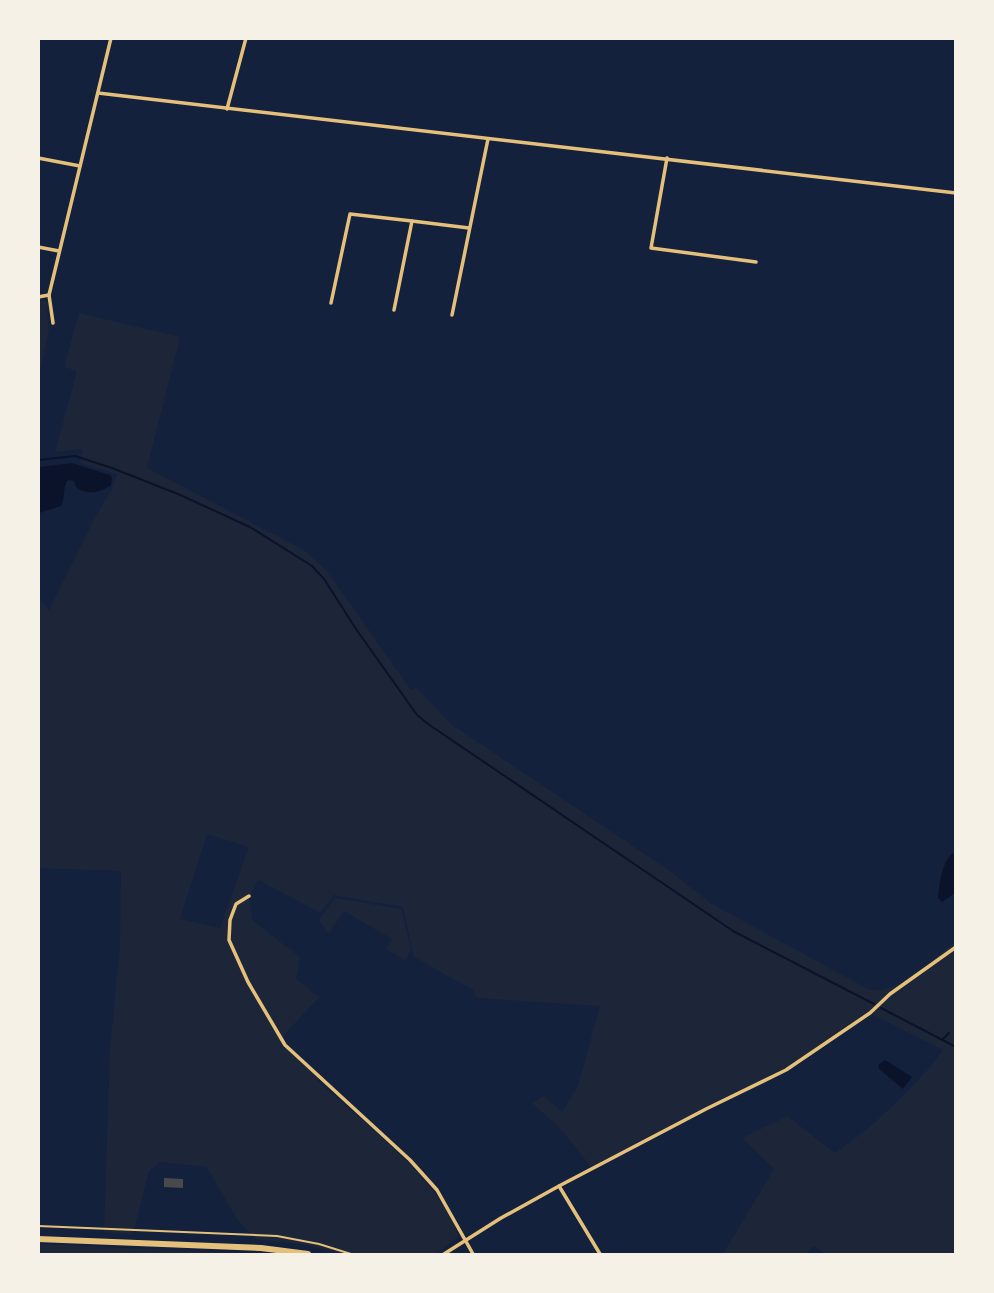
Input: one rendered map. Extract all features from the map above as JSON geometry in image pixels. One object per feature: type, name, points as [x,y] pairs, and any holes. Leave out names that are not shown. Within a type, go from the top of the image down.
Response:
[{"type":"highway","points":[[38,1238],[261,1248],[308,1255]]},
{"type":"street","points":[[53,323],[49,295],[111,38]]},
{"type":"street","points":[[228,109],[246,38]]},
{"type":"street","points":[[98,93],[956,193]]},
{"type":"street","points":[[452,315],[488,138]]},
{"type":"street","points":[[38,158],[80,166]]},
{"type":"street","points":[[667,158],[651,248],[756,262]]},
{"type":"street","points":[[331,303],[350,214],[470,228]]},
{"type":"street","points":[[394,310],[412,222]]},
{"type":"street","points":[[38,247],[59,251]]},
{"type":"street","points":[[38,297],[49,295]]},
{"type":"street","points":[[249,896],[236,904],[230,920],[229,940],[248,982],[285,1045],[410,1160],[437,1190],[473,1255]]},
{"type":"street","points":[[444,1255],[501,1218],[559,1186],[706,1108],[786,1070],[956,947]]},
{"type":"street","points":[[559,1186],[600,1255]]},
{"type":"path","points":[[38,1226],[288,1237],[351,1255]]},
{"type":"shaded area","points":[[39,300],[49,302],[49,331],[39,375]]},
{"type":"shaded area","points":[[79,313],[180,337],[147,468],[304,550],[326,570],[411,690],[416,687],[451,724],[667,869],[712,904],[868,989],[889,988],[901,982],[955,942],[955,1254],[825,1254],[813,1246],[806,1254],[723,1254],[774,1169],[742,1138],[787,1116],[835,1153],[893,1106],[943,1050],[870,1013],[779,1072],[706,1107],[592,1168],[560,1128],[532,1103],[544,1096],[562,1112],[578,1086],[600,1006],[477,998],[473,990],[414,957],[403,907],[334,895],[320,913],[259,880],[249,896],[252,920],[300,957],[296,979],[319,997],[285,1034],[283,1041],[321,1079],[316,1080],[375,1131],[420,1175],[452,1218],[458,1237],[436,1254],[340,1254],[308,1245],[256,1239],[238,1221],[207,1167],[160,1162],[149,1171],[133,1234],[104,1232],[110,1049],[120,946],[121,871],[39,868],[38,597],[49,610],[113,487],[117,474],[80,463],[83,449],[55,452],[77,371],[64,367]],"holes":[[[207,834],[249,847],[220,928],[180,919]]]},
{"type":"shaded area","points":[[72,463],[110,475],[111,485],[98,492],[89,492],[80,490],[74,481],[68,480],[61,506],[39,513],[39,467]]},
{"type":"shaded area","points":[[953,853],[955,893],[942,902],[938,898],[940,880],[946,861]]},
{"type":"shaded area","points":[[335,898],[401,909],[411,950],[405,960],[386,949],[392,939],[344,911],[328,934],[319,920]]},
{"type":"shaded area","points":[[885,1060],[912,1077],[903,1089],[878,1068]]},
{"type":"shaded area","points":[[38,1244],[263,1254],[39,1254]]},
{"type":"building","points":[[164,1178],[183,1179],[183,1188],[164,1187]]},
{"type":"waterway","points":[[38,460],[75,456],[112,468],[250,527],[312,566],[324,579],[417,715],[428,724],[733,931],[874,1004]]},
{"type":"waterway","points":[[881,1008],[956,1047]]},
{"type":"waterway","points":[[942,1040],[949,1033]]}]
